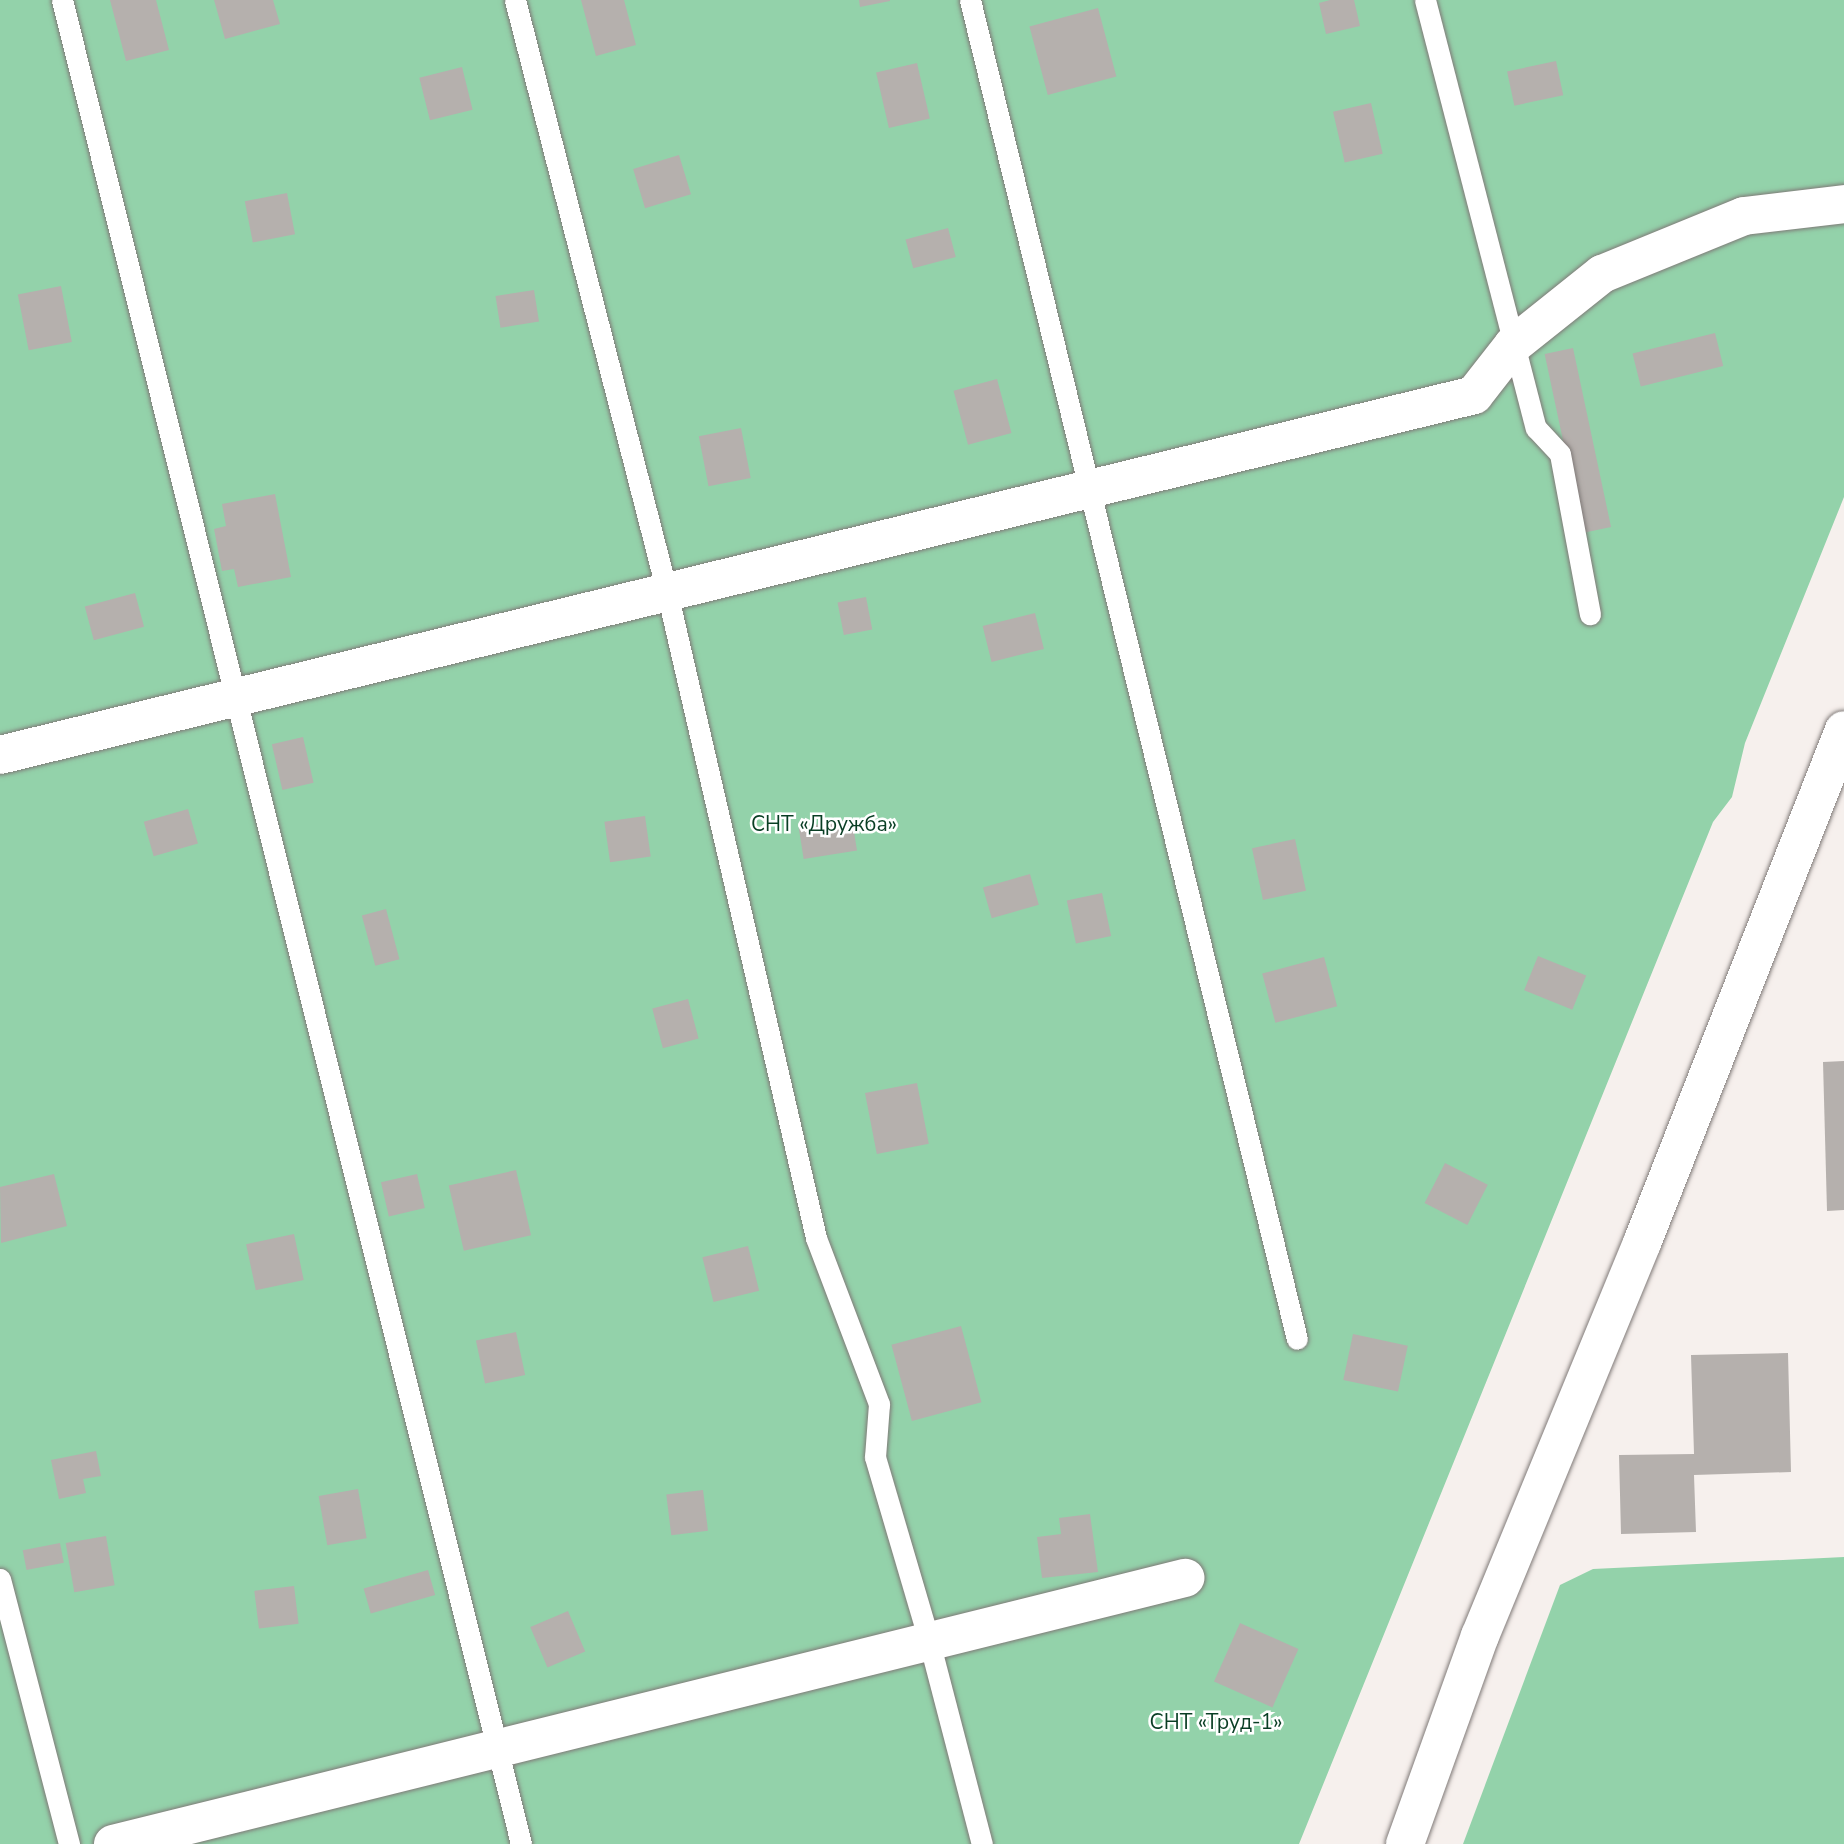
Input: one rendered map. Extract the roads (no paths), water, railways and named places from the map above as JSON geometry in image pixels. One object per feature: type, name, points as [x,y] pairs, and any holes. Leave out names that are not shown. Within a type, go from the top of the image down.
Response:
[{"type":"street","points":[[0,755],[1474,396],[1513,345],[1602,274],[1744,216],[1844,204]]},
{"type":"street","points":[[1405,1844],[1480,1636],[1642,1244],[1844,730]]},
{"type":"street","points":[[113,1844],[1185,1578]]},
{"type":"lane","points":[[62,0],[521,1844]]},
{"type":"lane","points":[[515,0],[667,592],[816,1238],[879,1404],[874,1457],[929,1641],[982,1844]]},
{"type":"lane","points":[[970,0],[1297,1339]]},
{"type":"lane","points":[[1425,0],[1536,428],[1560,454],[1590,614]]},
{"type":"lane","points":[[0,1579],[69,1844]]},
{"type":"park label","name":"СНТ «Дружба»","points":[[824,824]]},
{"type":"park label","name":"СНТ «Труд-1»","points":[[1216,1722]]}]
